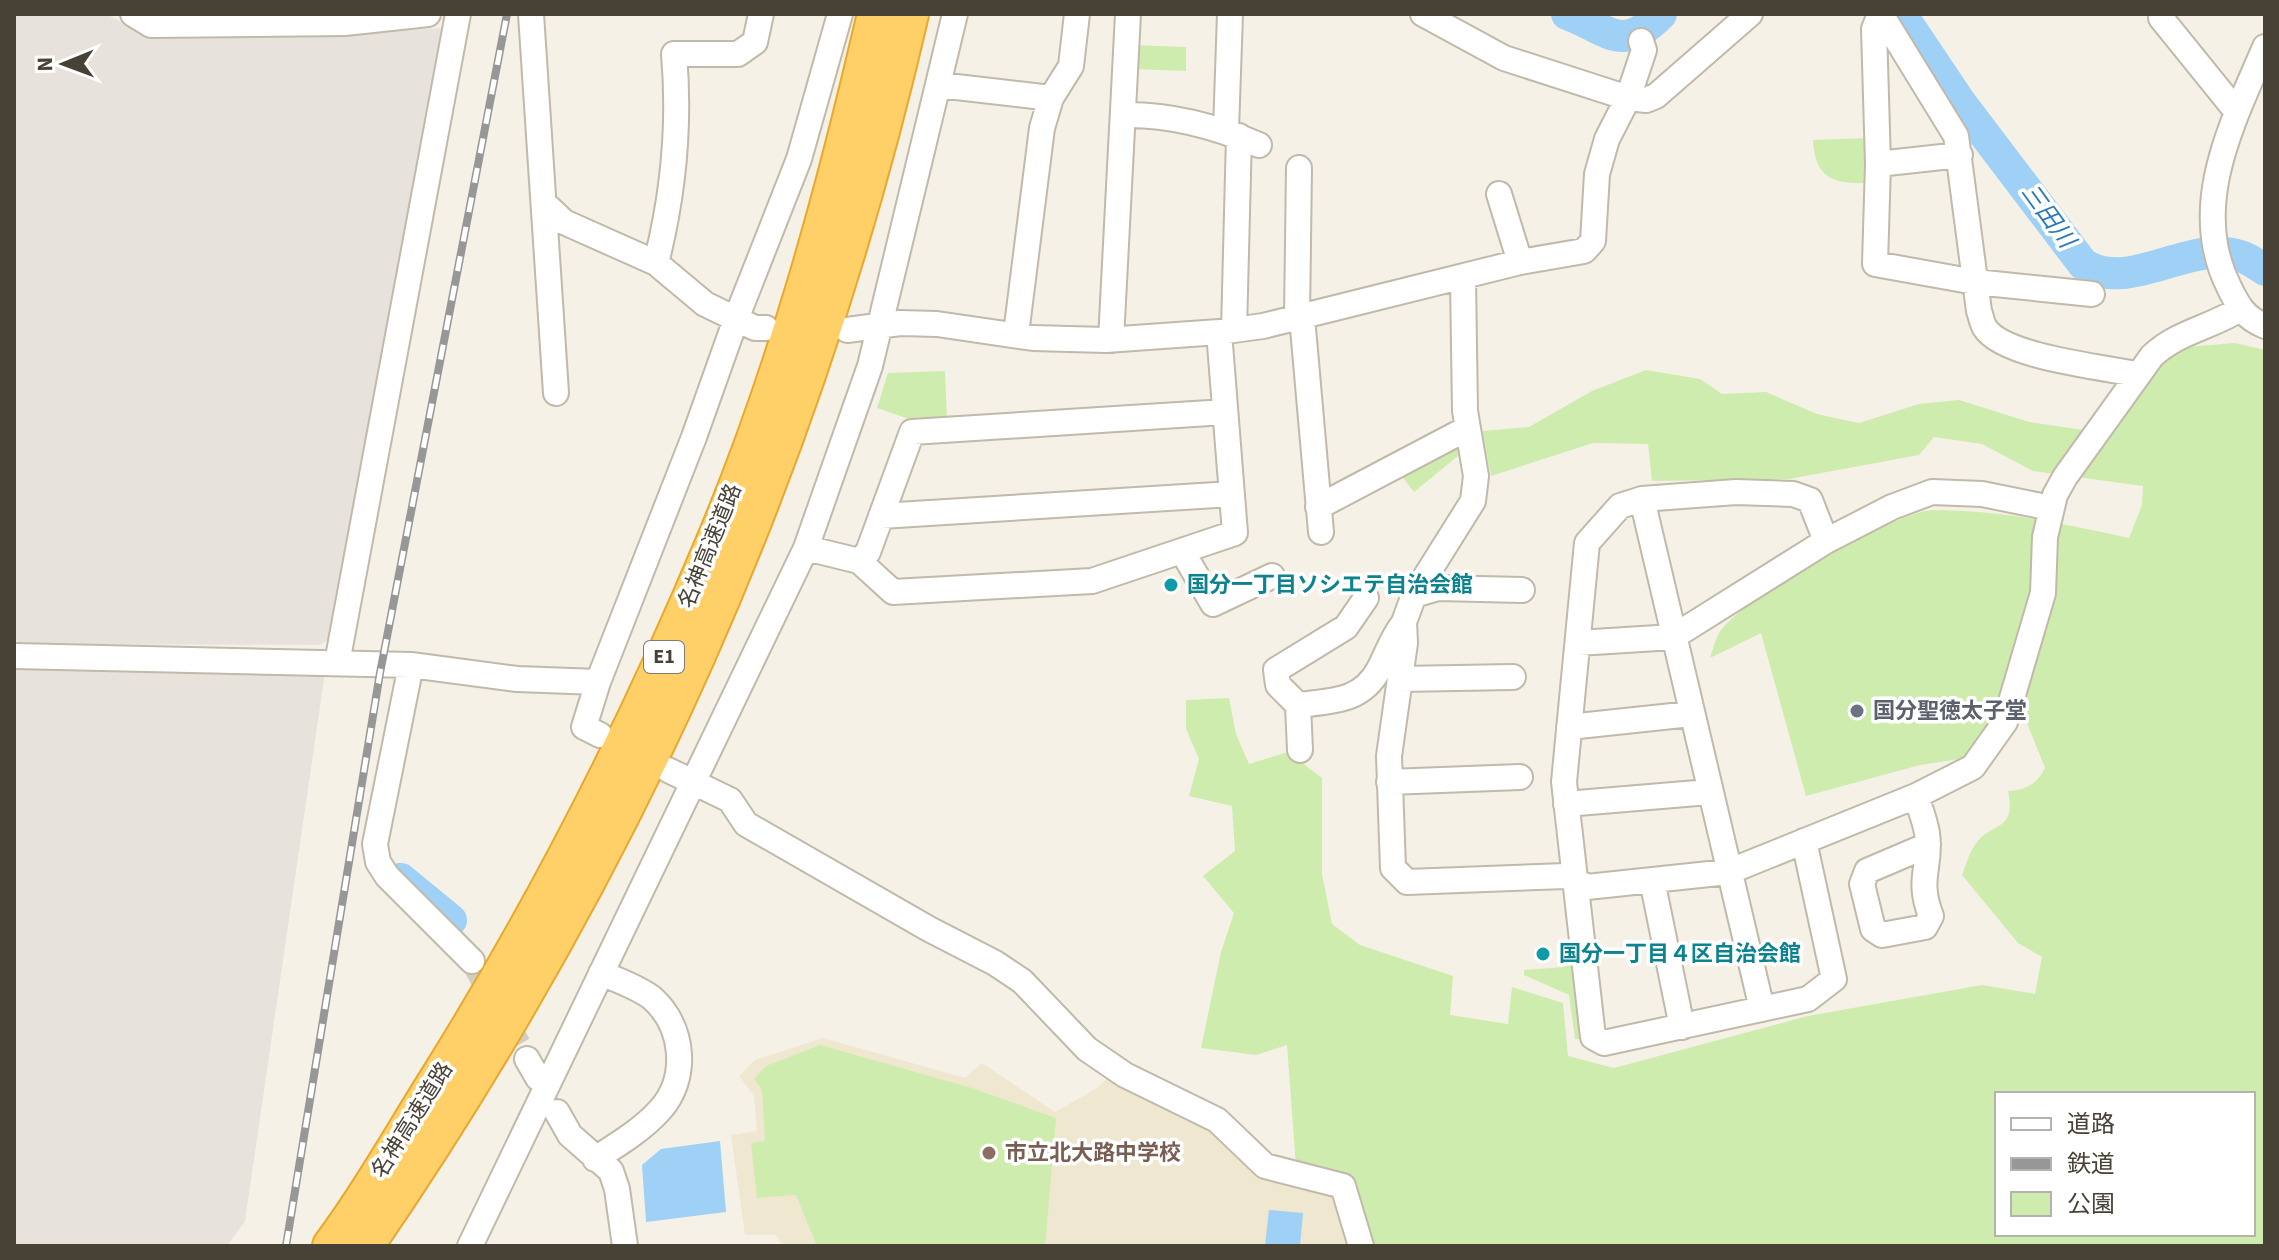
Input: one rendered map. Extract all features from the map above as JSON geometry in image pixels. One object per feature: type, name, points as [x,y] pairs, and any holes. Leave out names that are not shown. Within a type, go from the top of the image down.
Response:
[{"type":"highway","name":"名神高速道路","points":[[331,1246],[505,973],[637,717],[710,553],[787,344],[846,146],[876,14]]},
{"type":"highway","name":"名神高速道路","points":[[365,1246],[444,1131],[535,980],[639,785],[710,634],[838,290],[881,143],[910,14]]},
{"type":"street","points":[[133,14],[151,25],[428,14]]},
{"type":"street","points":[[337,663],[458,14]]},
{"type":"street","points":[[531,14],[556,393]]},
{"type":"street","points":[[656,263],[665,228],[678,103],[674,54],[738,54],[755,42],[761,14]]},
{"type":"street","points":[[600,735],[584,727],[598,682],[799,159],[840,14]]},
{"type":"street","points":[[470,1246],[806,548],[848,436],[880,326],[955,14]]},
{"type":"street","points":[[1016,334],[1042,128],[1051,98],[1071,66],[1077,14]]},
{"type":"street","points":[[1111,340],[1128,14]]},
{"type":"street","points":[[806,548],[859,561],[893,592],[1092,581],[1235,533],[1225,412],[1226,331],[1241,137],[1230,14]]},
{"type":"street","points":[[1423,14],[1504,58],[1628,98],[1646,100],[1656,96],[1750,14]]},
{"type":"street","points":[[1880,14],[1949,120],[1960,155],[1975,282],[1986,329],[2001,342],[2021,349],[2136,374]]},
{"type":"street","points":[[1880,14],[1874,29],[1878,164],[1875,264],[1975,282],[2092,294]]},
{"type":"street","points":[[2161,18],[2237,112]]},
{"type":"street","points":[[847,330],[937,324],[1016,334],[1111,340],[1226,331],[1463,279],[1520,262],[1584,251],[1593,241],[1597,174],[1607,139],[1628,98],[1644,50],[1641,41]]},
{"type":"street","points":[[2265,47],[2217,164],[2216,253],[2240,309],[2265,326]]},
{"type":"street","points":[[939,85],[1051,98]]},
{"type":"street","points":[[1123,115],[1158,114],[1241,137]]},
{"type":"street","points":[[1878,164],[1960,155]]},
{"type":"street","points":[[1299,168],[1299,317],[1321,532]]},
{"type":"street","points":[[1499,194],[1520,262]]},
{"type":"street","points":[[546,205],[564,222],[656,263],[705,304],[755,328],[766,328]]},
{"type":"street","points":[[1298,705],[1351,698],[1362,692],[1378,672],[1414,595],[1473,501],[1476,476],[1468,428],[1463,279]]},
{"type":"street","points":[[1404,622],[1405,643],[1389,782],[1393,868],[1407,882],[1566,876],[1587,887],[1728,872],[1916,796],[1973,767],[2005,722],[2043,593],[2044,546],[2051,508],[2065,477],[2136,374],[2169,339],[2223,320],[2240,309]]},
{"type":"street","points":[[859,561],[868,552],[912,432],[1225,412]]},
{"type":"street","points":[[1318,507],[1468,428]]},
{"type":"street","points":[[1804,841],[1834,979],[1808,999],[1604,1043],[1593,1037],[1566,804],[1569,727],[1587,543],[1620,506],[1642,499],[1736,492],[1793,494],[1810,500],[1826,541]]},
{"type":"street","points":[[1578,643],[1673,637],[1826,541],[1892,507],[1932,492],[1982,494],[2051,508]]},
{"type":"street","points":[[881,516],[1232,494]]},
{"type":"street","points":[[1642,499],[1762,1009]]},
{"type":"street","points":[[1182,551],[1213,604],[1272,576]]},
{"type":"street","points":[[1414,595],[1438,588],[1522,590]]},
{"type":"street","points":[[1300,750],[1298,705],[1278,685],[1276,670],[1346,627],[1366,598]]},
{"type":"street","points":[[14,656],[411,665],[517,679],[598,682]]},
{"type":"street","points":[[411,665],[375,844],[378,862],[387,876],[472,961]]},
{"type":"street","points":[[1400,679],[1513,677]]},
{"type":"street","points":[[1569,727],[1691,714]]},
{"type":"street","points":[[668,770],[730,800],[746,824],[1022,981],[1087,1049],[1125,1075],[1217,1120],[1265,1166],[1343,1186],[1361,1246]]},
{"type":"street","points":[[1389,782],[1520,777]]},
{"type":"street","points":[[1566,804],[1709,792]]},
{"type":"street","points":[[1916,796],[1928,845]]},
{"type":"street","points":[[1652,880],[1682,1027]]},
{"type":"street","points":[[595,1159],[661,1109],[674,1088],[680,1068],[678,1041],[668,1018],[651,998],[601,973]]},
{"type":"street","points":[[557,1112],[570,1135],[611,1171],[617,1189],[625,1246]]},
{"type":"shaded area","points":[[14,14],[106,14],[145,35],[322,35],[442,28],[448,39],[334,637],[319,645],[21,644],[14,639]]},
{"type":"shaded area","points":[[14,666],[325,672],[245,1221],[227,1246],[14,1246]]},
{"type":"shaded area","name":"市立北大路中学校","points":[[823,1038],[965,1078],[982,1063],[1055,1112],[1094,1090],[1112,1074],[1196,1113],[1263,1172],[1334,1189],[1348,1246],[783,1246],[776,1235],[745,1235],[731,1135],[757,1131],[754,1096],[739,1076],[755,1060]]},
{"type":"green space","points":[[1132,45],[1186,47],[1186,71],[1132,69]]},
{"type":"green space","points":[[1867,138],[1868,183],[1836,180],[1822,171],[1813,140]]},
{"type":"green space","points":[[2235,343],[2265,350],[2265,1246],[1371,1246],[1348,1175],[1296,1166],[1287,1045],[1256,1055],[1201,1048],[1221,952],[1234,913],[1203,876],[1235,851],[1232,806],[1189,796],[1199,759],[1186,729],[1186,700],[1229,698],[1236,734],[1249,764],[1288,752],[1322,778],[1322,874],[1332,924],[1360,945],[1453,976],[1450,1015],[1508,1024],[1512,987],[1563,1003],[1568,1056],[1614,1068],[1808,1016],[1982,985],[2035,994],[2042,957],[2018,943],[1962,875],[1975,845],[2006,820],[2010,804],[2008,791],[2030,786],[2045,768],[2027,723],[1991,723],[1966,758],[1920,765],[1806,796],[1761,633],[1710,658],[1722,629],[1759,597],[1822,558],[1888,524],[1934,510],[1983,512],[2129,538],[2142,505],[2143,486],[2033,471],[1982,444],[1934,437],[1919,455],[1789,479],[1652,481],[1648,444],[1593,443],[1491,476],[1482,431],[1529,427],[1592,391],[1646,370],[1700,379],[1722,394],[1766,392],[1817,414],[1859,423],[1919,404],[1959,400],[2029,422],[2084,430],[2153,366],[2186,347]]},
{"type":"green space","points":[[945,371],[947,420],[915,421],[877,408],[888,373]]},
{"type":"green space","points":[[1455,446],[1464,451],[1414,492],[1400,474]]},
{"type":"green space","points":[[1564,942],[1579,942],[1591,1039],[1575,1039],[1569,995],[1524,975],[1524,970],[1564,967]]},
{"type":"green space","points":[[820,1045],[972,1088],[1056,1118],[1045,1246],[817,1246],[796,1195],[757,1198],[751,1143],[765,1141],[762,1090],[754,1079],[766,1066]]},
{"type":"water","points":[[720,1141],[726,1212],[646,1222],[642,1165],[661,1149]]},
{"type":"water","points":[[1269,1210],[1303,1213],[1300,1246],[1265,1246]]},
{"type":"waterway","name":"三田川","points":[[1567,14],[1614,35],[1624,36],[1647,26],[1661,14]]},
{"type":"waterway","name":"三田川","points":[[1901,14],[1960,102],[2083,264],[2101,272],[2121,273],[2202,254],[2223,253],[2243,257],[2265,270]]},
{"type":"waterway","points":[[401,879],[451,920]]},
{"type":"tunnel","points":[[472,961],[527,1059]]},
{"type":"railway","points":[[286,1246],[380,673],[507,14]]},
{"type":"place","name":"国分一丁目ソシエテ自治会館","points":[[1171,585]]},
{"type":"place","name":"国分聖徳太子堂","points":[[1857,711]]},
{"type":"place","name":"国分一丁目４区自治会館","points":[[1543,954]]},
{"type":"place","name":"市立北大路中学校","points":[[989,1153]]}]
